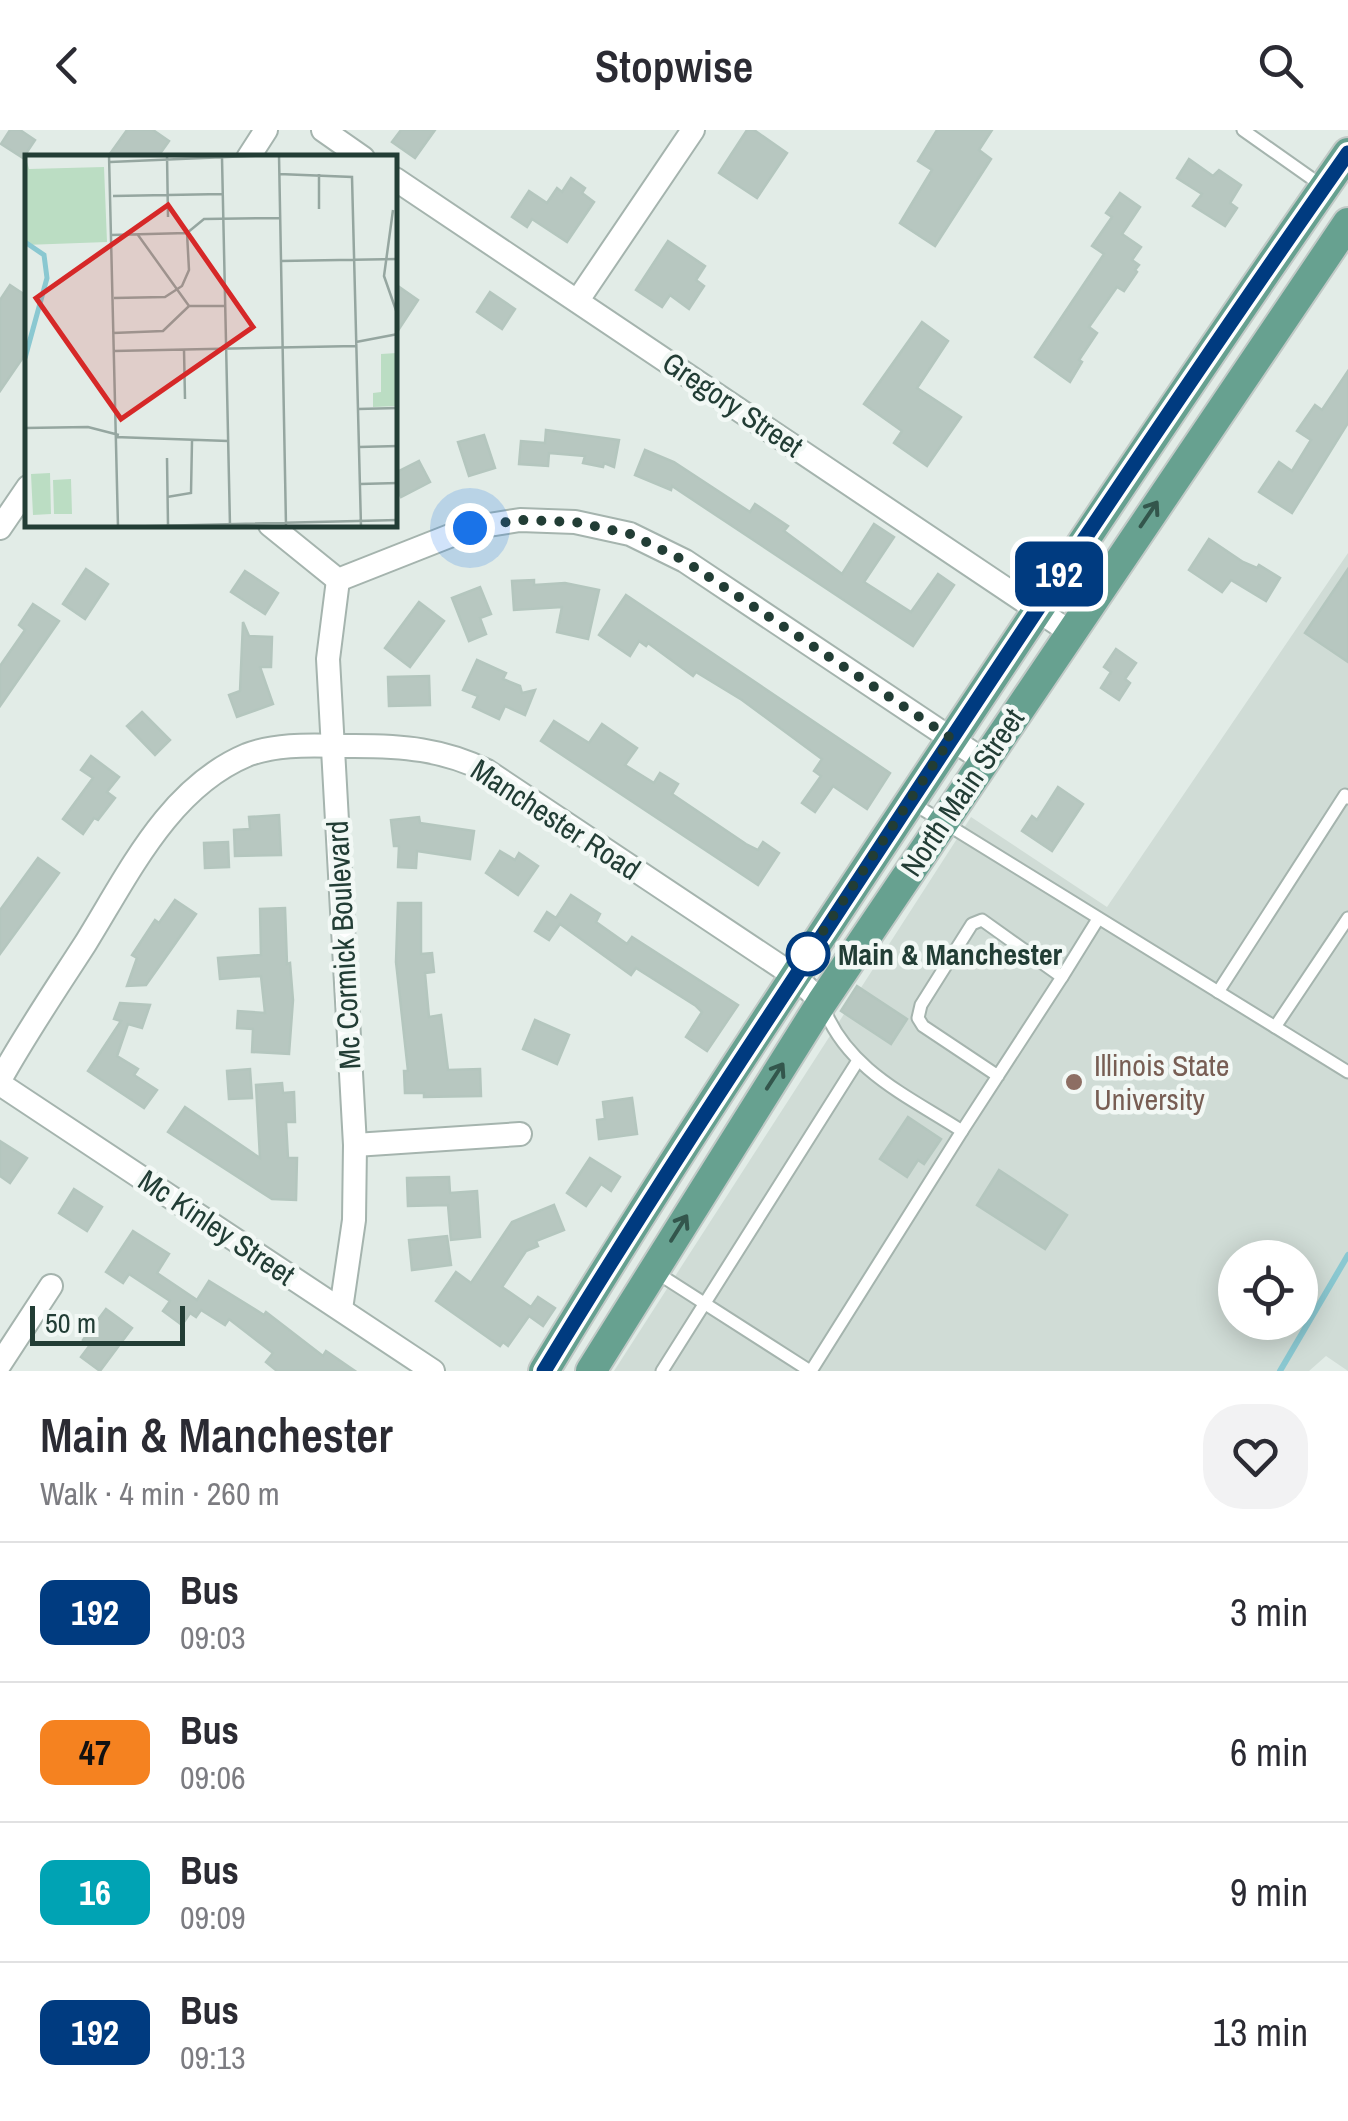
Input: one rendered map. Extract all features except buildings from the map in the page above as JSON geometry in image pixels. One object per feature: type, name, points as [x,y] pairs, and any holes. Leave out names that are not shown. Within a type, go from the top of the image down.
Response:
[{"type":"main road","name":"North Main Street","points":[[544,1371],[634,1222],[793,975],[1036,608],[1348,153]]},
{"type":"main road","name":"North Main Street","points":[[591,1371],[822,1002],[1348,223]]},
{"type":"street","points":[[250,155],[266,130]]},
{"type":"street","points":[[323,130],[359,155]]},
{"type":"street","points":[[578,300],[693,130]]},
{"type":"street","name":"Gregory Street","points":[[398,181],[1070,632]]},
{"type":"street","points":[[0,528],[25,491]]},
{"type":"street","points":[[274,528],[338,580],[470,528],[520,520],[575,522],[630,534],[685,561],[983,760]]},
{"type":"street","name":"Mc Cormick Boulevard","points":[[338,580],[328,659],[355,1145],[354,1220],[342,1309]]},
{"type":"street","name":"Manchester Road","points":[[0,1082],[39,1011],[162,823],[219,770],[250,754],[288,746],[412,746],[457,756],[793,975],[822,1002]]},
{"type":"street","name":"Mc Kinley Street","points":[[0,1082],[433,1371]]},
{"type":"street","points":[[355,1145],[520,1134]]},
{"type":"street","points":[[0,1364],[51,1286]]},
{"type":"lane","points":[[1243,130],[1324,187]]},
{"type":"lane","points":[[1218,992],[1344,796],[1348,798]]},
{"type":"lane","points":[[910,802],[1348,1072]]},
{"type":"lane","points":[[1275,1027],[1348,918]]},
{"type":"lane","points":[[653,1271],[811,1371],[1098,919]]},
{"type":"lane","points":[[998,1076],[923,1026],[918,1018],[921,1005],[972,924],[982,920],[1062,977]]},
{"type":"lane","points":[[822,1002],[838,1038],[857,1062],[962,1131]]},
{"type":"lane","points":[[662,1371],[857,1062]]},
{"type":"shaded area","name":"Illinois State University","points":[[1348,553],[1348,1371],[1326,1356],[1309,1371],[614,1371],[971,817],[1107,907]]},
{"type":"waterway","points":[[1280,1371],[1348,1255]]},
{"type":"bus line","name":"192","points":[[544,1371],[634,1222],[793,975],[1036,608],[1348,153]]},
{"type":"place","name":"Main & Manchester","points":[[808,954]]},
{"type":"place","name":"Illinois State University","points":[[1074,1082]]},
{"type":"route","points":[[470,528],[520,520],[575,522],[630,534],[685,561],[951,738],[808,954]]}]
